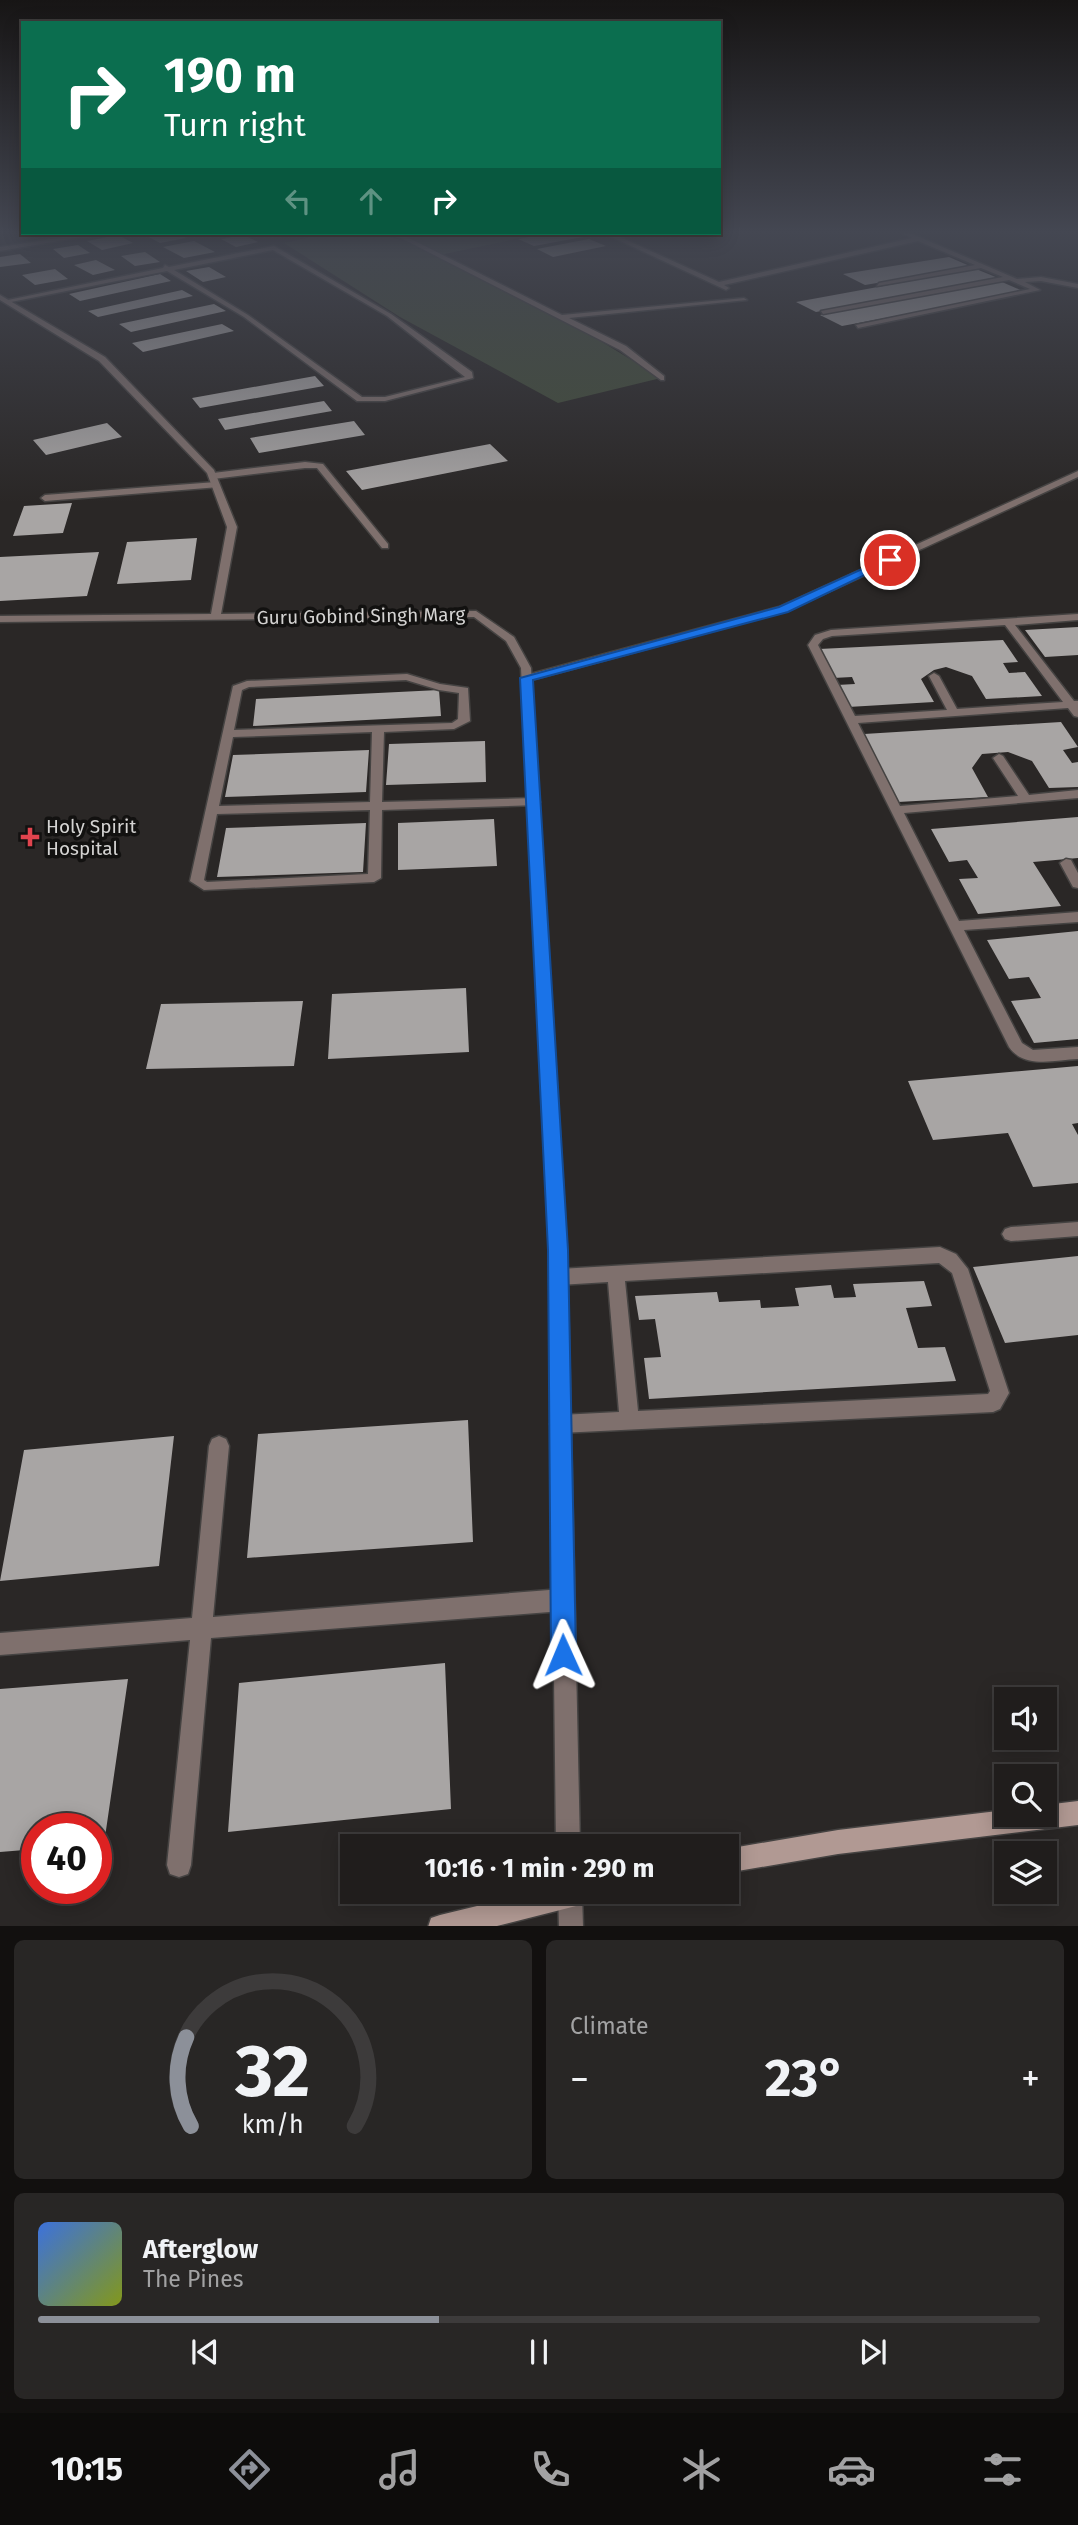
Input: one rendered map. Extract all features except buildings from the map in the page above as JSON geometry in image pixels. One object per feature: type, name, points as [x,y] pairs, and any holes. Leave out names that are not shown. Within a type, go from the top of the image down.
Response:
[{"type":"main road","points":[[739,1859],[838,1842],[1078,1813]]},
{"type":"main road","points":[[444,1926],[531,1904]]},
{"type":"street","points":[[42,323],[102,359],[214,480],[232,527],[215,618]]},
{"type":"street","points":[[255,323],[360,399],[385,399],[469,378],[469,374],[426,339],[400,323]]},
{"type":"street","points":[[573,323],[622,348],[661,378]]},
{"type":"street","points":[[858,326],[874,323]]},
{"type":"street","points":[[45,498],[214,480],[305,465],[320,466],[385,546]]},
{"type":"street","points":[[527,678],[783,609],[1078,474]]},
{"type":"street","name":"Guru Gobind Singh Marg","points":[[0,619],[476,614],[510,639],[526,668],[559,1277],[568,1834]]},
{"type":"street","points":[[1078,617],[831,633],[819,637],[813,645],[1016,1047],[1031,1056],[1078,1053]]},
{"type":"street","points":[[1008,622],[1076,707]]},
{"type":"street","points":[[934,676],[954,713]]},
{"type":"street","points":[[227,734],[460,724],[464,721],[464,690],[439,687],[407,677],[243,685],[236,689],[197,881],[204,886],[372,880],[375,875],[378,729]]},
{"type":"street","points":[[850,720],[1076,707]]},
{"type":"street","points":[[999,758],[1026,799]]},
{"type":"street","points":[[895,810],[1078,794]]},
{"type":"street","points":[[212,810],[534,802]]},
{"type":"street","points":[[1066,863],[1078,884]]},
{"type":"street","points":[[955,926],[1078,917]]},
{"type":"street","points":[[1011,1234],[1078,1229]]},
{"type":"street","points":[[559,1277],[940,1255],[950,1259],[959,1269],[1000,1393],[993,1403],[560,1424]]},
{"type":"street","points":[[616,1273],[629,1421]]},
{"type":"street","points":[[179,1865],[219,1446]]},
{"type":"street","points":[[0,1644],[562,1600]]},
{"type":"street","points":[[571,1926],[573,1904]]},
{"type":"green space","points":[[411,323],[567,323],[661,378],[558,403]]},
{"type":"place","name":"Holy Spirit Hospital","points":[[30,837]]},
{"type":"route","points":[[563,1655],[558,1250],[527,678],[783,609],[890,560]]}]
